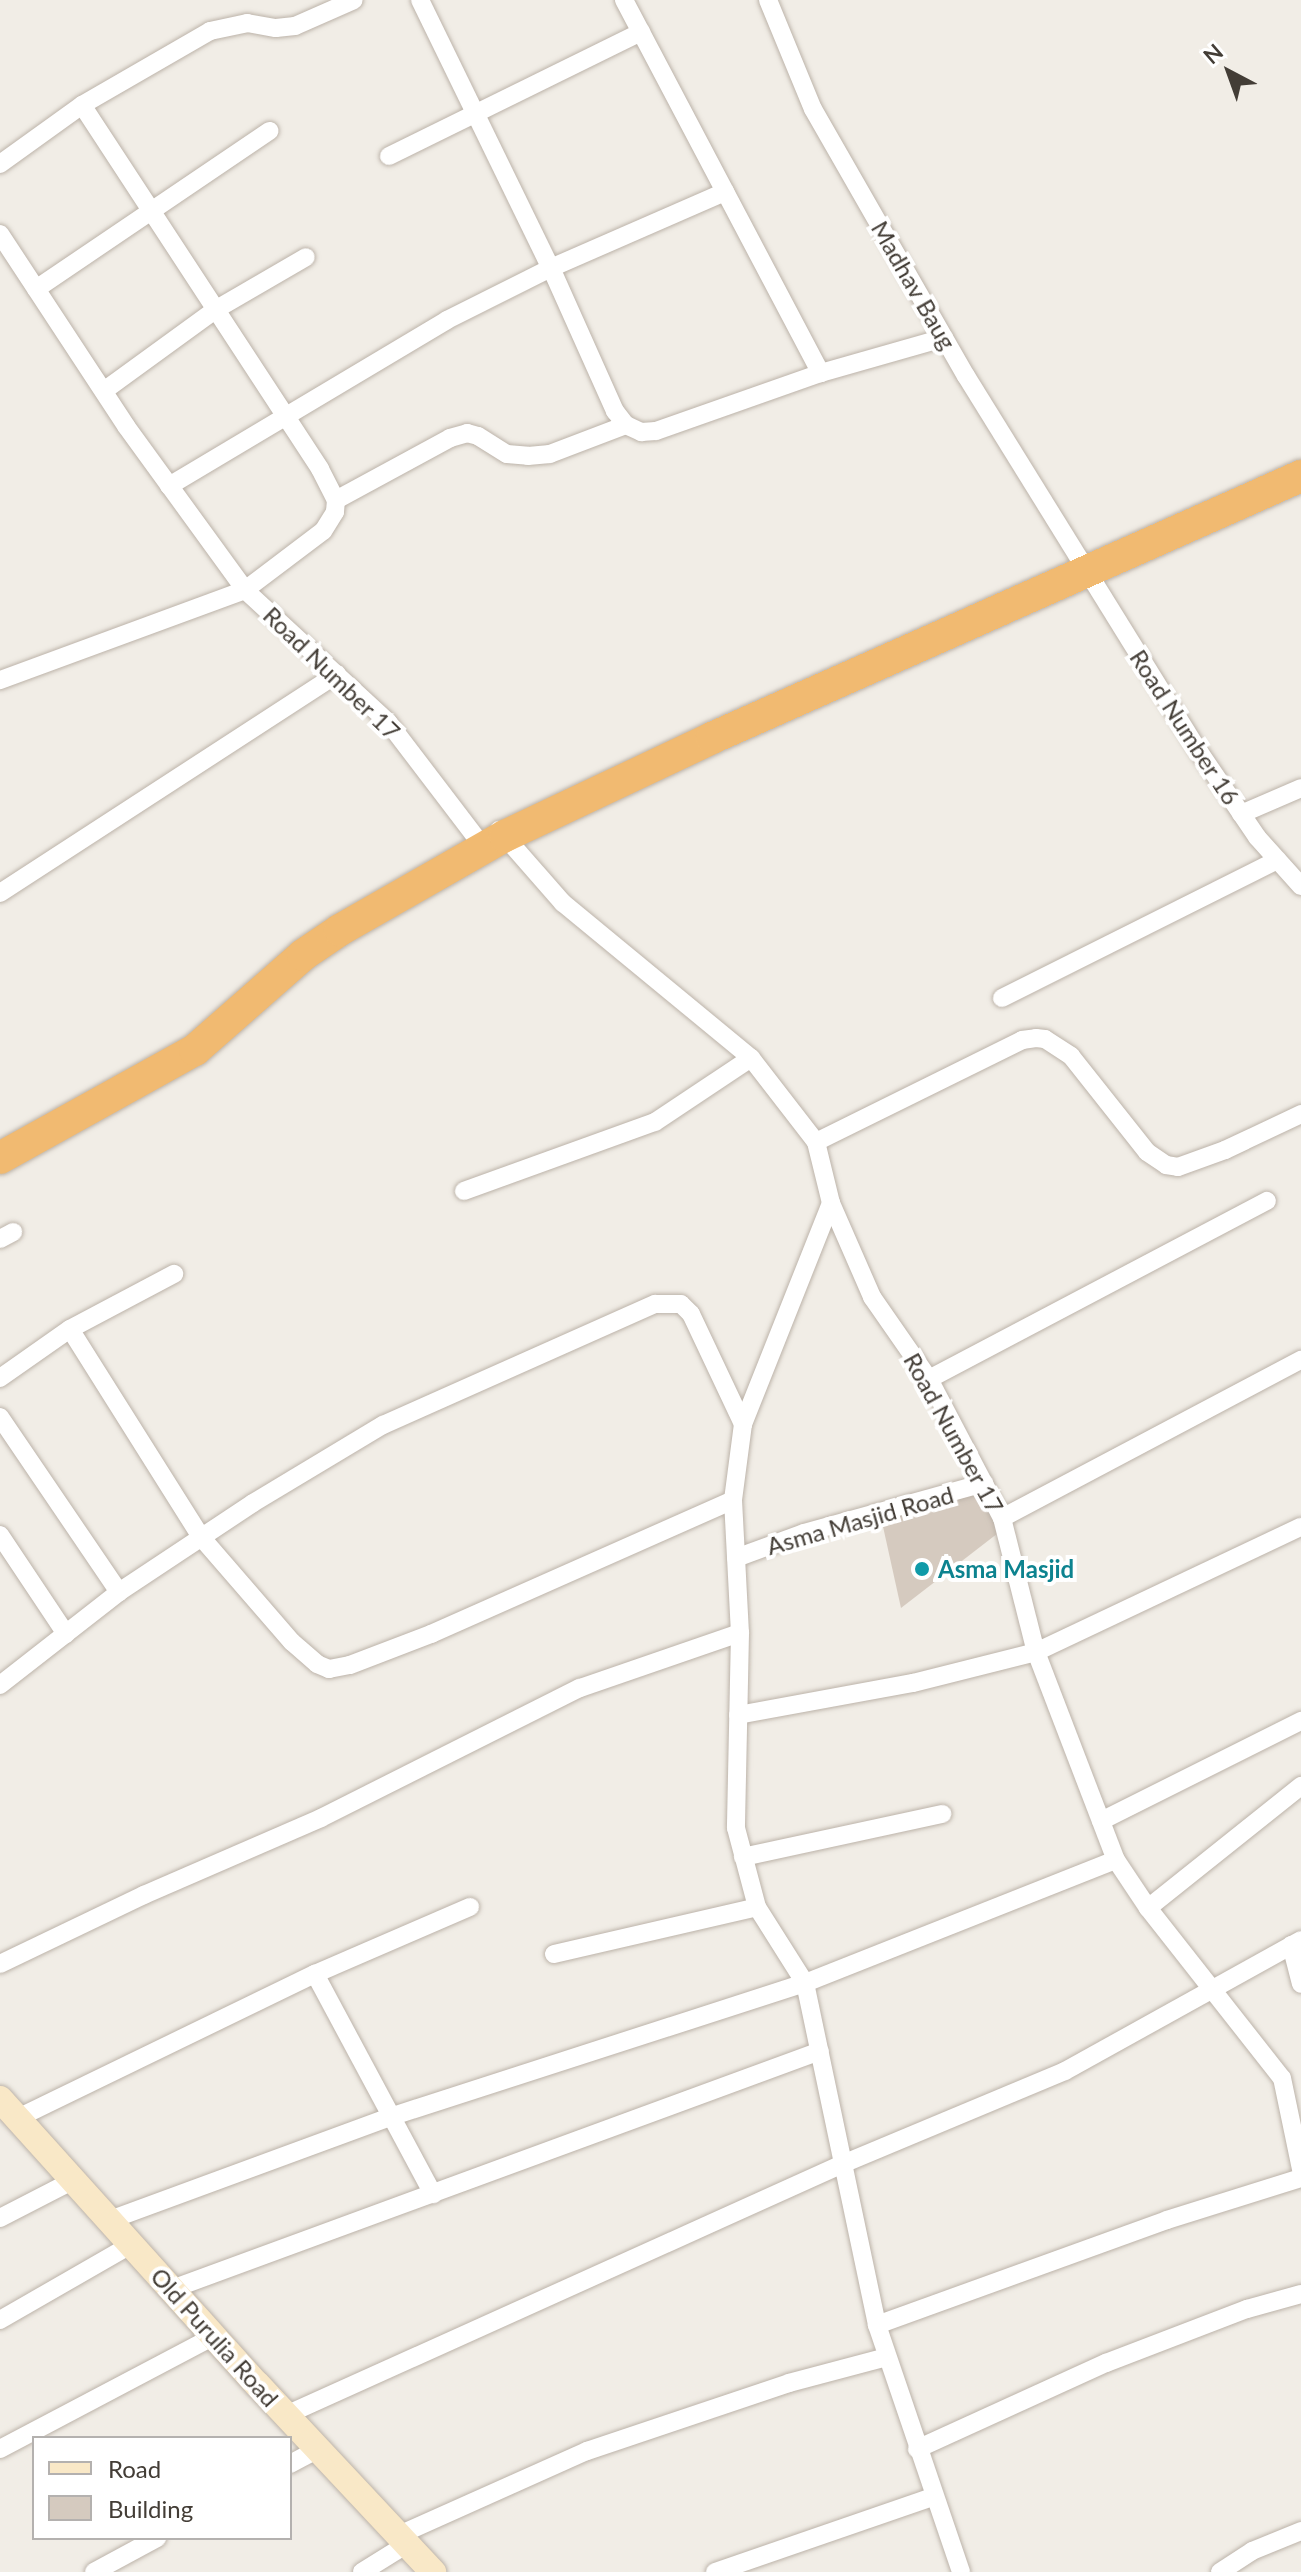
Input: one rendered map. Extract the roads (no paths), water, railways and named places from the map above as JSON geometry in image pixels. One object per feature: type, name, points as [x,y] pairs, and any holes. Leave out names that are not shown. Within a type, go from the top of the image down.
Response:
[{"type":"highway","points":[[1084,566],[1301,459]]},
{"type":"highway","points":[[0,1140],[156,1055],[196,1029],[327,918],[491,833],[1084,566],[1301,476]]},
{"type":"highway","points":[[0,1158],[195,1050],[327,938],[491,833]]},
{"type":"main road","name":"Old Purulia Road","points":[[9,2108],[286,2415],[433,2572]]},
{"type":"street","points":[[0,164],[82,105],[210,31],[247,23],[276,28],[295,26],[354,0]]},
{"type":"street","points":[[420,0],[551,268],[615,411],[626,425],[641,432],[656,431],[821,373],[944,338]]},
{"type":"street","points":[[624,0],[821,373]]},
{"type":"street","name":"Madhav Baug","points":[[768,0],[813,109],[944,338],[1084,566]]},
{"type":"street","points":[[389,156],[641,32]]},
{"type":"street","points":[[0,680],[245,590],[323,531],[335,512],[336,500],[320,469],[82,105]]},
{"type":"street","points":[[36,289],[269,131]]},
{"type":"street","points":[[169,486],[283,415],[447,320],[551,268],[725,192]]},
{"type":"street","name":"Road Number 17","points":[[0,234],[169,486],[245,590],[388,722],[491,833],[563,903],[751,1058],[816,1142],[831,1203],[872,1297],[929,1379],[1002,1518],[1036,1652],[1116,1860],[1148,1908],[1282,2078],[1301,2169]]},
{"type":"street","points":[[105,390],[215,310],[306,257]]},
{"type":"street","points":[[336,500],[450,438],[467,433],[478,436],[507,454],[528,456],[550,454],[626,425]]},
{"type":"street","name":"Road Number 16","points":[[1084,566],[1241,814],[1301,886]]},
{"type":"street","points":[[0,893],[337,674]]},
{"type":"street","points":[[1241,814],[1301,788]]},
{"type":"street","points":[[1002,998],[1277,860]]},
{"type":"street","points":[[816,1142],[1022,1040],[1036,1038],[1045,1039],[1071,1056],[1147,1152],[1166,1165],[1178,1167],[1225,1150],[1301,1114]]},
{"type":"street","points":[[464,1191],[655,1122],[751,1058]]},
{"type":"street","points":[[929,1379],[1267,1201]]},
{"type":"street","points":[[831,1203],[743,1424],[733,1500],[740,1633],[736,1828],[757,1907],[805,1983],[877,2325],[961,2572]]},
{"type":"street","points":[[0,1378],[70,1329],[174,1274]]},
{"type":"street","points":[[0,1685],[119,1592],[201,1537],[383,1425],[655,1304],[681,1304],[691,1314],[743,1424]]},
{"type":"street","points":[[70,1329],[201,1537],[292,1642],[317,1664],[329,1669],[431,1634],[733,1500]]},
{"type":"street","points":[[1002,1518],[1301,1360]]},
{"type":"street","points":[[0,1417],[119,1592]]},
{"type":"street","name":"Asma Masjid Road","points":[[736,1558],[804,1533],[984,1483]]},
{"type":"street","points":[[738,1715],[913,1683],[1036,1652],[1301,1527]]},
{"type":"street","points":[[0,1535],[66,1634]]},
{"type":"street","points":[[0,1964],[144,1895],[321,1818],[580,1688],[740,1633]]},
{"type":"street","points":[[1101,1821],[1301,1721]]},
{"type":"street","points":[[1148,1908],[1301,1786]]},
{"type":"street","points":[[743,1857],[942,1814]]},
{"type":"street","points":[[110,2220],[393,2116],[805,1983],[1116,1860]]},
{"type":"street","points":[[9,2108],[470,1907]]},
{"type":"street","points":[[554,1954],[757,1907]]},
{"type":"street","points":[[286,2415],[845,2163],[1065,2071],[1296,1942],[1301,1984]]},
{"type":"street","points":[[315,1974],[433,2194]]},
{"type":"street","points":[[172,2289],[820,2051]]},
{"type":"street","points":[[877,2325],[1167,2220],[1301,2178]]},
{"type":"street","points":[[0,2218],[74,2180]]},
{"type":"street","points":[[0,2320],[132,2244]]},
{"type":"street","points":[[917,2449],[1106,2363],[1247,2309],[1301,2294]]},
{"type":"street","points":[[0,2449],[214,2336]]},
{"type":"street","points":[[362,2572],[403,2539],[587,2451],[789,2383],[887,2357]]},
{"type":"street","points":[[292,2463],[318,2449]]},
{"type":"street","points":[[715,2572],[933,2497]]},
{"type":"street","points":[[1220,2572],[1252,2551],[1301,2531]]},
{"type":"street","points":[[94,2572],[153,2540]]},
{"type":"place","name":"Asma Masjid","points":[[922,1569]]}]
